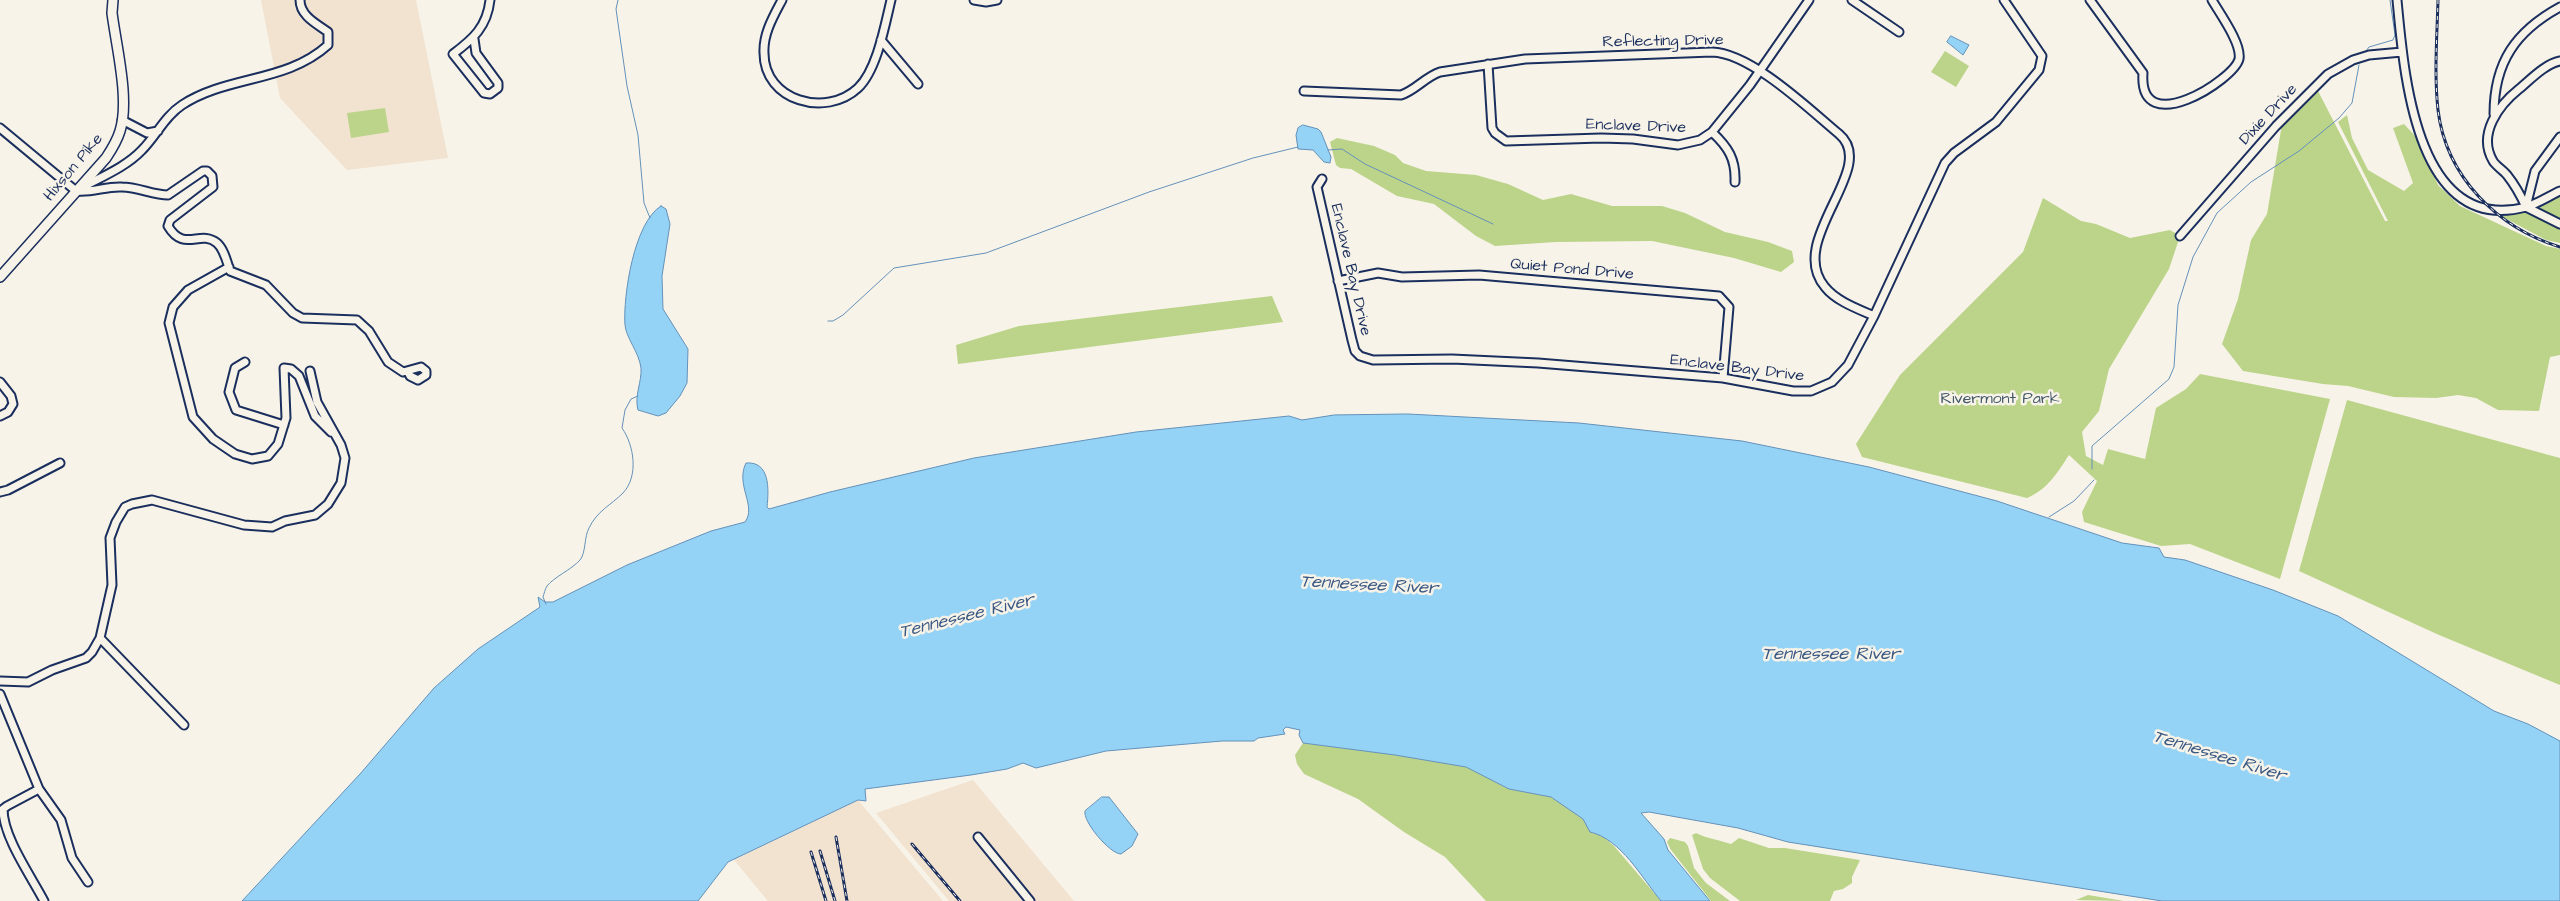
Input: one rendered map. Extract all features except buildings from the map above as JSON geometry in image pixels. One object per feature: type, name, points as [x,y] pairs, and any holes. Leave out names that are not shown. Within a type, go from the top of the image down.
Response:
[{"type":"main road","name":"Hixson Pike","points":[[0,277],[106,158],[116,142],[124,106],[112,13],[113,0]]},
{"type":"street","points":[[76,191],[130,161],[142,151],[182,105],[219,89],[301,64],[328,45],[328,32],[302,10],[300,0]]},
{"type":"street","points":[[474,39],[476,53],[498,83],[498,88],[490,94],[484,94],[453,54],[474,39],[488,13],[490,0]]},
{"type":"street","points":[[782,0],[766,34],[765,62],[777,85],[800,101],[829,104],[857,89],[866,78],[881,40],[891,0]]},
{"type":"street","points":[[974,0],[986,2],[997,0]]},
{"type":"street","name":"Enclave Drive","points":[[1488,64],[1492,128],[1495,133],[1506,141],[1602,138],[1633,139],[1678,145],[1700,140],[1712,132],[1759,71],[1809,0]]},
{"type":"street","points":[[1852,0],[1899,32]]},
{"type":"street","name":"Enclave Bay Drive","points":[[1322,179],[1317,187],[1355,351],[1360,356],[1373,360],[1452,358],[1723,378],[1793,391],[1811,391],[1822,388],[1841,374],[1848,365],[1874,316],[1945,163],[1954,153],[1996,122],[2039,70],[2042,56],[2004,0]]},
{"type":"street","points":[[2090,0],[2143,73],[2142,85],[2145,96],[2154,103],[2163,104],[2179,103],[2194,96],[2230,74],[2239,59],[2238,45],[2212,0]]},
{"type":"street","points":[[2397,0],[2407,92],[2417,125],[2439,174],[2453,193],[2474,208],[2492,211],[2526,207],[2560,191]]},
{"type":"street","points":[[2560,7],[2542,17],[2510,46],[2497,82],[2494,114],[2488,134],[2489,148],[2493,161],[2518,190],[2526,207],[2560,224]]},
{"type":"street","points":[[881,40],[918,84]]},
{"type":"street","name":"Reflecting Drive","points":[[1304,91],[1401,95],[1411,92],[1426,78],[1440,72],[1525,59],[1712,52],[1732,55],[1759,71],[1840,134],[1848,144],[1849,163],[1815,245],[1814,268],[1825,288],[1874,316]]},
{"type":"street","name":"Dixie Drive","points":[[2180,236],[2276,126],[2328,74],[2353,60],[2369,55],[2402,52]]},
{"type":"street","points":[[2494,114],[2509,96],[2549,66],[2560,61]]},
{"type":"street","points":[[122,120],[147,134],[158,131]]},
{"type":"street","points":[[0,128],[76,191],[86,192],[125,186],[168,196],[203,171],[207,171],[212,176],[213,186],[170,220],[168,226],[178,238],[187,241],[210,239],[218,244],[230,271],[266,285],[293,313],[302,318],[357,320],[369,331],[388,362],[403,372],[408,372]]},
{"type":"street","points":[[1712,132],[1731,153],[1736,169],[1735,182]]},
{"type":"street","points":[[2526,207],[2535,171],[2560,137]]},
{"type":"street","points":[[229,267],[188,290],[173,306],[169,323],[193,417],[213,438],[235,454],[252,459],[268,456],[278,444],[286,418],[284,368],[291,369],[299,376],[315,416],[321,424],[336,436]]},
{"type":"street","name":"Quiet Pond Drive","points":[[1338,281],[1378,273],[1402,277],[1478,275],[1719,296],[1724,299],[1729,307],[1723,378]]},
{"type":"street","points":[[245,362],[235,368],[229,392],[236,410],[284,425]]},
{"type":"street","points":[[0,681],[28,682],[52,670],[75,662],[92,652],[100,638],[112,586],[110,538],[116,522],[125,507],[144,500],[152,500],[244,526],[272,527],[285,521],[314,515],[336,493],[343,475],[345,458],[336,436],[317,402],[310,371]]},
{"type":"street","points":[[0,382],[11,396],[13,404],[8,412],[0,416]]},
{"type":"street","points":[[0,492],[8,490],[60,463]]},
{"type":"street","points":[[100,638],[184,725]]},
{"type":"street","points":[[0,694],[39,789],[61,820],[72,858],[80,874],[88,882]]},
{"type":"street","points":[[39,789],[3,809],[4,833],[44,901]]},
{"type":"street","points":[[978,837],[1030,901]]},
{"type":"shaded area","points":[[261,0],[416,0],[448,158],[347,170],[280,98]]},
{"type":"shaded area","points":[[973,780],[1074,901],[949,901],[876,813]]},
{"type":"shaded area","points":[[858,800],[943,901],[768,901],[734,860]]},
{"type":"green space","points":[[1945,51],[1969,66],[1956,87],[1931,72]]},
{"type":"green space","points":[[2317,89],[2385,221],[2388,221],[2338,122],[2347,115],[2352,138],[2368,170],[2404,191],[2413,183],[2393,128],[2404,124],[2417,138],[2438,185],[2460,206],[2546,246],[2560,249],[2560,355],[2550,357],[2539,411],[2498,410],[2476,398],[2458,395],[2436,398],[2394,397],[2348,386],[2323,384],[2243,371],[2222,344],[2238,299],[2251,240],[2267,214],[2282,124]]},
{"type":"green space","points":[[385,108],[389,132],[351,138],[347,113]]},
{"type":"green space","points":[[1337,138],[1374,146],[1395,155],[1403,163],[1426,171],[1476,175],[1508,184],[1543,200],[1571,194],[1612,206],[1662,206],[1685,213],[1725,232],[1768,242],[1792,251],[1794,262],[1781,272],[1734,258],[1652,241],[1556,242],[1495,246],[1476,236],[1434,204],[1397,196],[1351,169],[1340,168],[1336,165],[1330,142]]},
{"type":"green space","points":[[2560,194],[2560,243],[2546,240],[2501,216],[2520,212]]},
{"type":"green space","name":"Rivermont Park","points":[[2043,198],[2081,221],[2096,224],[2130,238],[2170,230],[2180,236],[2169,269],[2109,369],[2099,411],[2082,432],[2086,456],[2103,465],[2108,449],[2145,459],[2156,408],[2186,389],[2200,374],[2330,399],[2280,579],[2190,544],[2161,546],[2084,522],[2082,512],[2097,481],[2069,455],[2046,485],[2027,498],[1862,457],[1856,444],[1900,375],[2023,252]]},
{"type":"green space","points":[[1272,296],[1283,322],[958,364],[956,345],[1019,326]]},
{"type":"green space","points":[[2347,400],[2560,458],[2560,685],[2439,635],[2299,571]]},
{"type":"green space","points":[[1303,743],[1395,755],[1466,767],[1509,789],[1551,797],[1583,819],[1592,833],[1603,836],[1614,846],[1661,901],[1486,901],[1445,857],[1404,832],[1358,799],[1304,774],[1297,764],[1295,755]]},
{"type":"green space","points":[[1696,833],[1731,844],[1739,838],[1769,848],[1785,848],[1860,860],[1852,877],[1852,883],[1843,889],[1834,891],[1830,901],[1740,901],[1710,878],[1703,869],[1692,835]]},
{"type":"green space","points":[[1670,838],[1685,842],[1688,846],[1694,868],[1706,883],[1730,901],[1711,901],[1671,850],[1667,842]]},
{"type":"green space","points":[[2088,895],[2124,901],[2076,900]]},
{"type":"water","points":[[1951,36],[1969,45],[1963,55],[1947,42]]},
{"type":"water","points":[[1303,125],[1318,129],[1321,132],[1331,157],[1330,163],[1324,162],[1313,150],[1298,149],[1296,135],[1298,128]]},
{"type":"water","points":[[661,206],[666,209],[670,224],[662,276],[663,309],[688,349],[687,383],[680,396],[666,413],[658,416],[638,410],[637,400],[641,368],[638,356],[626,330],[625,312],[628,279],[637,243],[644,227]]},
{"type":"water","name":"Tennessee River","points":[[1408,414],[1579,423],[1742,441],[1869,467],[1997,501],[2122,543],[2159,548],[2164,557],[2185,560],[2273,590],[2338,616],[2494,711],[2528,724],[2560,741],[2560,901],[2162,901],[1788,842],[1738,828],[1649,812],[1641,813],[1664,839],[1668,850],[1710,901],[1661,901],[1621,851],[1611,842],[1590,832],[1583,819],[1551,797],[1509,789],[1466,767],[1395,755],[1303,743],[1299,735],[1300,730],[1286,727],[1283,730],[1285,734],[1258,738],[1254,741],[1222,741],[1106,751],[1036,768],[1023,763],[1007,769],[971,775],[865,789],[866,801],[858,800],[728,862],[698,901],[242,901],[360,774],[434,688],[478,649],[540,607],[538,597],[545,602],[553,602],[627,565],[711,531],[745,522],[749,509],[743,479],[746,463],[760,466],[764,471],[768,485],[767,507],[769,509],[830,492],[974,458],[1136,432],[1289,416],[1302,420],[1334,415]]},
{"type":"water","points":[[1102,797],[1109,797],[1138,834],[1132,846],[1121,854],[1116,853],[1104,843],[1092,829],[1085,816],[1085,811]]},
{"type":"waterway","points":[[618,0],[616,9],[627,86],[638,135],[644,203],[650,218]]},
{"type":"waterway","points":[[2366,51],[2369,47],[2393,40],[2395,35],[2390,0]]},
{"type":"waterway","points":[[2092,469],[2092,446],[2169,379],[2174,367],[2178,305],[2193,257],[2217,213],[2251,182],[2299,151],[2339,118],[2352,103],[2359,65]]},
{"type":"waterway","points":[[828,321],[833,321],[843,315],[894,268],[986,253],[1149,192],[1253,158],[1298,147]]},
{"type":"waterway","points":[[1328,150],[1342,149],[1365,164],[1493,224]]},
{"type":"waterway","points":[[546,604],[543,597],[547,586],[580,560],[587,532],[592,522],[628,486],[633,469],[633,461],[632,452],[622,428],[625,410],[631,399],[638,396]]},
{"type":"waterway","points":[[2049,517],[2074,501],[2094,480]]},
{"type":"railway","points":[[2438,0],[2436,55],[2438,110],[2443,134],[2452,157],[2464,178],[2496,213],[2516,227],[2560,247]]},
{"type":"railway","points":[[836,837],[847,901]]},
{"type":"railway","points":[[912,844],[960,901]]},
{"type":"railway","points":[[820,851],[835,901]]},
{"type":"railway","points":[[811,852],[826,901]]}]
